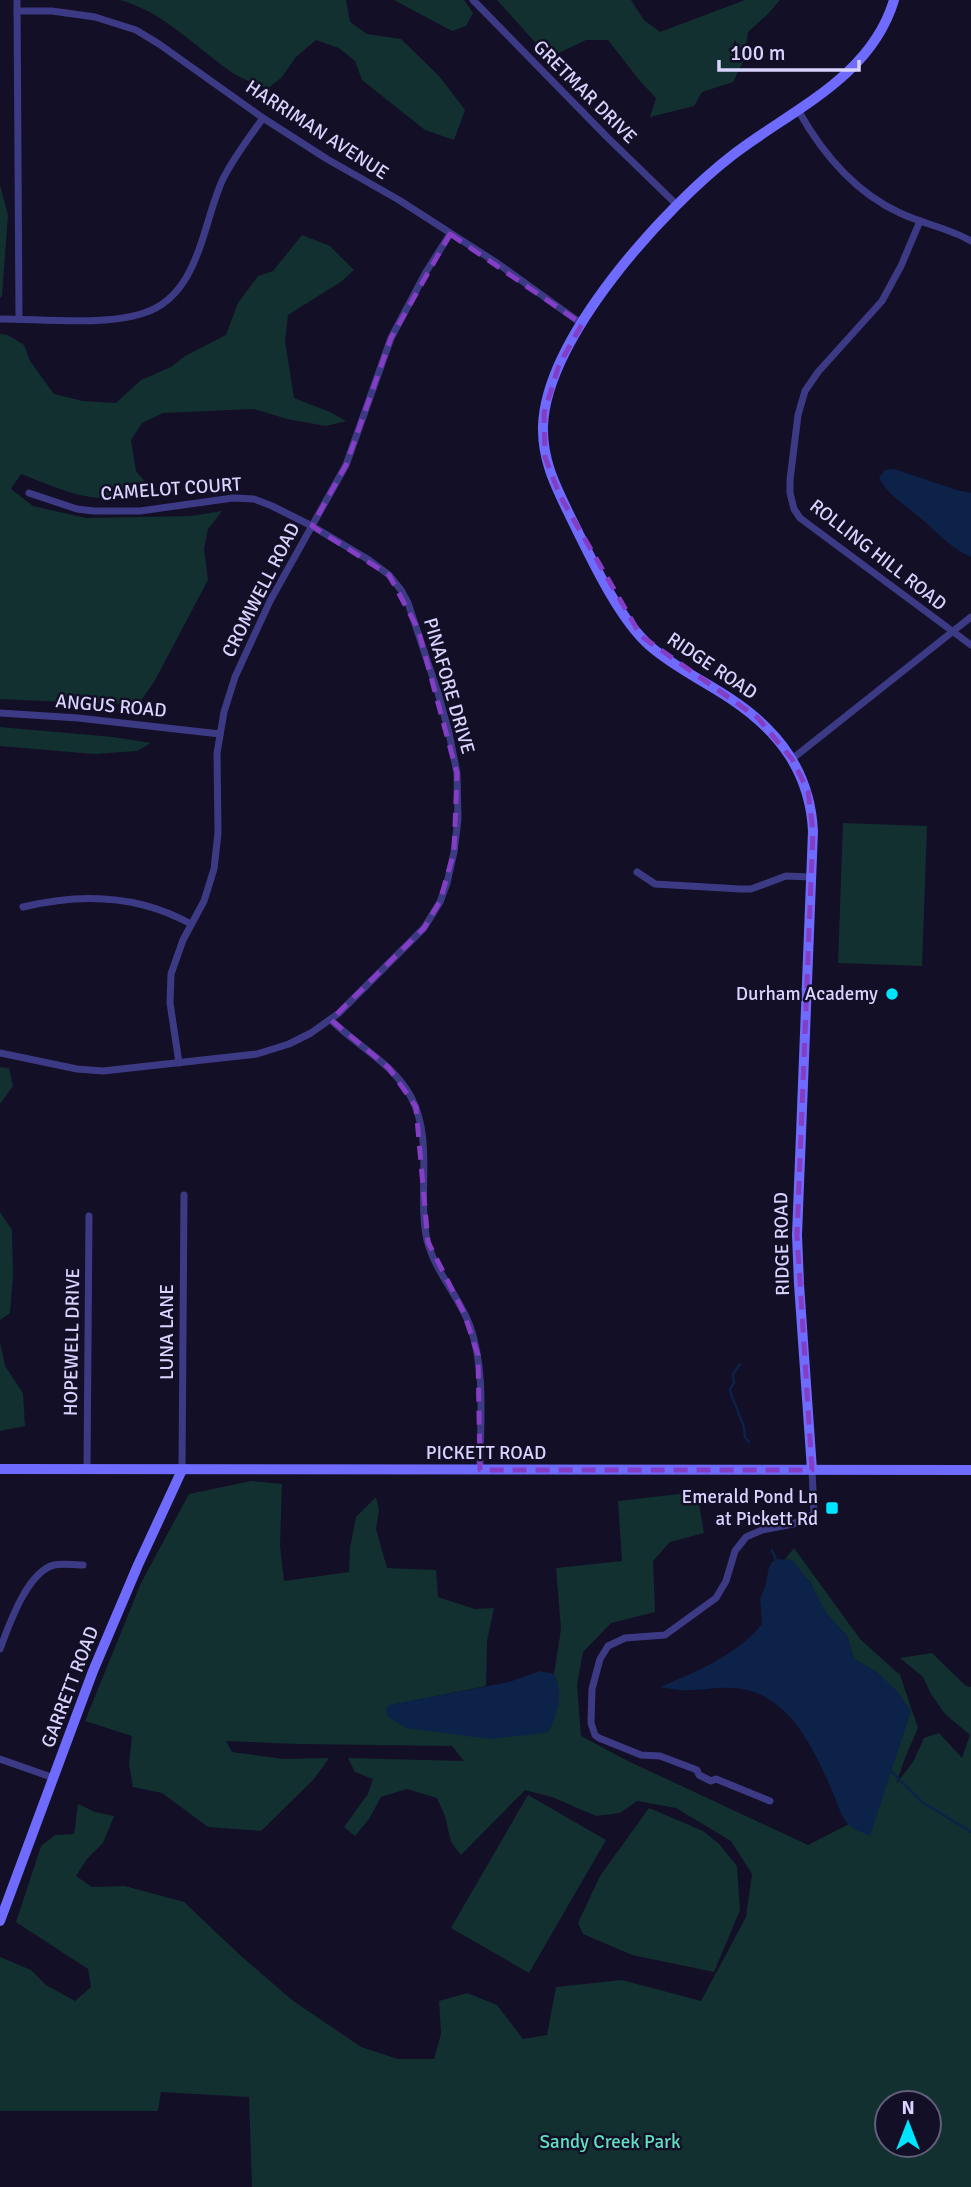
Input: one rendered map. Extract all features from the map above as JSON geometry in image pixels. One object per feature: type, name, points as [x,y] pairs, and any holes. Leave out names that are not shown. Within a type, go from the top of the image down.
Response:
[{"type":"street","points":[[17,0],[19,319]]},
{"type":"street","name":"GRETMAR DRIVE","points":[[473,0],[676,204]]},
{"type":"street","name":"RIDGE ROAD","points":[[812,1471],[797,1235],[813,831],[810,803],[804,782],[792,759],[758,718],[649,646],[641,636],[610,590],[549,471],[543,434],[544,413],[559,365],[582,324],[627,259],[676,204],[731,156],[833,86],[863,56],[880,32],[894,0]]},
{"type":"street","name":"HARRIMAN AVENUE","points":[[17,11],[52,11],[95,17],[136,30],[263,118],[497,263],[582,324]]},
{"type":"street","points":[[797,110],[817,142],[849,179],[880,202],[971,241]]},
{"type":"street","points":[[0,319],[72,320],[121,317],[142,314],[172,298],[187,277],[222,181],[263,118]]},
{"type":"street","name":"ROLLING HILL ROAD","points":[[920,221],[882,302],[818,372],[805,391],[798,415],[790,493],[800,519],[971,645]]},
{"type":"street","name":"CROMWELL ROAD","points":[[179,1063],[170,1003],[171,974],[178,953],[209,889],[217,851],[217,753],[225,712],[242,658],[270,601],[337,484],[391,338],[426,272],[450,234]]},
{"type":"street","name":"CAMELOT COURT","points":[[29,493],[76,509],[94,511],[140,511],[245,497],[261,501],[312,526]]},
{"type":"street","name":"PINAFORE DRIVE","points":[[0,1053],[88,1071],[120,1070],[257,1054],[289,1044],[331,1020],[424,928],[440,902],[454,852],[458,786],[449,733],[418,629],[401,590],[389,575],[312,526]]},
{"type":"street","points":[[792,759],[971,617]]},
{"type":"street","name":"ANGUS ROAD","points":[[0,713],[78,718],[220,734]]},
{"type":"street","points":[[637,872],[655,884],[740,889],[751,889],[786,876],[811,877]]},
{"type":"street","points":[[23,907],[59,900],[117,900],[156,908],[191,924]]},
{"type":"street","points":[[331,1020],[389,1068],[411,1095],[416,1107],[422,1145],[424,1214],[428,1242],[438,1269],[464,1313],[478,1355],[480,1470]]},
{"type":"street","name":"LUNA LANE","points":[[182,1470],[184,1195]]},
{"type":"street","name":"HOPEWELL DRIVE","points":[[87,1469],[89,1216]]},
{"type":"street","name":"PICKETT ROAD","points":[[0,1469],[971,1469]]},
{"type":"street","name":"GARRETT ROAD","points":[[0,1922],[93,1671],[182,1470]]},
{"type":"street","points":[[770,1801],[716,1779],[711,1781],[699,1775],[697,1770],[660,1756],[641,1755],[599,1738],[595,1735],[591,1723],[592,1689],[600,1658],[608,1646],[625,1638],[665,1635],[716,1598],[726,1581],[735,1551],[746,1537],[762,1530],[793,1524],[814,1514],[812,1471]]},
{"type":"street","points":[[0,1649],[19,1601],[34,1578],[53,1565],[83,1565]]},
{"type":"street","points":[[0,1759],[54,1778]]},
{"type":"highlighted area","points":[[450,234],[582,324],[559,365],[544,413],[545,457],[560,496],[641,636],[758,718],[792,759],[808,791],[813,831],[797,1235],[812,1470],[480,1470],[478,1355],[464,1313],[428,1242],[416,1107],[389,1068],[331,1020],[424,928],[440,901],[454,852],[457,773],[418,629],[389,575],[312,526],[346,465],[391,338]]},
{"type":"green space","points":[[120,0],[346,0],[350,22],[367,34],[401,39],[439,76],[465,110],[454,140],[425,130],[362,80],[355,61],[339,48],[316,40],[296,57],[281,78],[267,89],[232,72],[163,20]]},
{"type":"green space","points":[[394,0],[464,0],[473,13],[466,26],[452,31]]},
{"type":"green space","points":[[497,0],[631,0],[644,20],[660,32],[745,0],[780,0],[748,32],[744,60],[733,82],[702,92],[694,106],[650,117],[656,98],[608,40],[586,40],[559,53],[543,51]]},
{"type":"green space","points":[[0,185],[8,215],[0,298]]},
{"type":"green space","points":[[302,235],[330,246],[354,270],[342,281],[288,315],[285,341],[294,398],[346,421],[326,426],[287,419],[254,409],[163,413],[142,423],[131,440],[136,471],[148,485],[129,496],[87,496],[21,474],[11,489],[33,506],[86,518],[191,516],[222,511],[208,529],[204,549],[208,580],[154,682],[140,702],[109,704],[0,699],[0,334],[8,335],[24,345],[30,361],[54,394],[83,401],[116,403],[141,380],[171,367],[185,356],[226,335],[238,303],[258,276],[273,271]]},
{"type":"green space","points":[[0,727],[151,743],[137,751],[94,754],[0,746]]},
{"type":"green space","points":[[843,823],[927,826],[922,966],[838,963]]},
{"type":"green space","points":[[0,1067],[9,1068],[13,1086],[0,1104]]},
{"type":"green space","points":[[0,1212],[12,1230],[13,1276],[10,1313],[0,1320]]},
{"type":"green space","points":[[0,1342],[5,1366],[23,1393],[25,1426],[0,1431]]},
{"type":"green space","name":"Sandy Creek Park","points":[[251,1481],[282,1484],[280,1546],[284,1581],[349,1572],[356,1517],[376,1497],[379,1510],[376,1529],[387,1568],[436,1570],[438,1597],[475,1609],[494,1608],[487,1641],[486,1686],[391,1705],[558,1685],[554,1674],[561,1629],[556,1568],[622,1561],[618,1501],[697,1492],[704,1533],[670,1542],[653,1561],[655,1612],[611,1623],[583,1652],[577,1685],[581,1736],[628,1761],[808,1845],[849,1824],[869,1835],[878,1673],[854,1659],[847,1636],[826,1614],[810,1582],[785,1559],[794,1548],[860,1639],[900,1675],[918,1728],[896,1784],[913,1762],[924,1738],[939,1733],[962,1758],[970,1735],[945,1714],[923,1677],[900,1658],[932,1653],[966,1686],[971,1687],[971,2187],[252,2187],[249,2097],[161,2092],[158,2111],[0,2111],[0,1957],[31,1970],[46,1985],[75,2001],[91,1987],[88,1969],[16,1922],[41,1846],[55,1835],[74,1834],[78,1804],[95,1812],[114,1816],[103,1843],[87,1859],[76,1876],[92,1887],[125,1886],[184,1902],[292,2000],[361,2047],[398,2059],[434,2059],[441,2034],[439,2001],[467,1993],[497,2005],[523,2039],[547,2035],[556,1987],[622,1980],[701,2001],[746,1917],[752,1874],[731,1841],[676,1808],[637,1801],[620,1813],[596,1816],[552,1797],[525,1790],[461,1855],[451,1842],[445,1816],[437,1798],[407,1789],[381,1797],[369,1819],[355,1836],[344,1827],[368,1794],[373,1779],[355,1772],[348,1758],[464,1761],[452,1746],[226,1741],[232,1752],[283,1759],[329,1758],[314,1779],[261,1831],[208,1827],[162,1793],[133,1787],[129,1764],[132,1736],[85,1721],[141,1583],[189,1494]]},
{"type":"green space","points":[[528,1795],[606,1840],[529,1973],[451,1928]]},
{"type":"green space","points":[[649,1808],[703,1831],[719,1844],[737,1866],[740,1910],[714,1972],[632,1955],[583,1934],[578,1923],[600,1876]]},
{"type":"water","points":[[894,469],[971,493],[971,557],[951,545],[888,491],[879,478],[885,470]]},
{"type":"water","points":[[777,1559],[792,1560],[810,1582],[827,1614],[847,1636],[854,1659],[878,1673],[896,1690],[911,1711],[870,1836],[852,1827],[844,1819],[811,1747],[792,1719],[780,1707],[744,1689],[684,1690],[660,1687],[702,1669],[728,1654],[752,1635],[762,1624],[760,1599],[769,1567]]},
{"type":"water","points":[[540,1671],[554,1674],[559,1689],[557,1710],[549,1731],[545,1733],[490,1739],[406,1728],[388,1717],[386,1710],[389,1705],[509,1682]]},
{"type":"waterway","points":[[740,1364],[733,1374],[734,1383],[730,1389],[749,1442]]},
{"type":"waterway","points":[[772,1550],[776,1560]]},
{"type":"waterway","points":[[891,1771],[922,1802],[971,1832]]},
{"type":"place","name":"Durham Academy","points":[[892,994]]},
{"type":"place","name":"Emerald Pond Ln at Pickett Rd","points":[[832,1508]]}]
